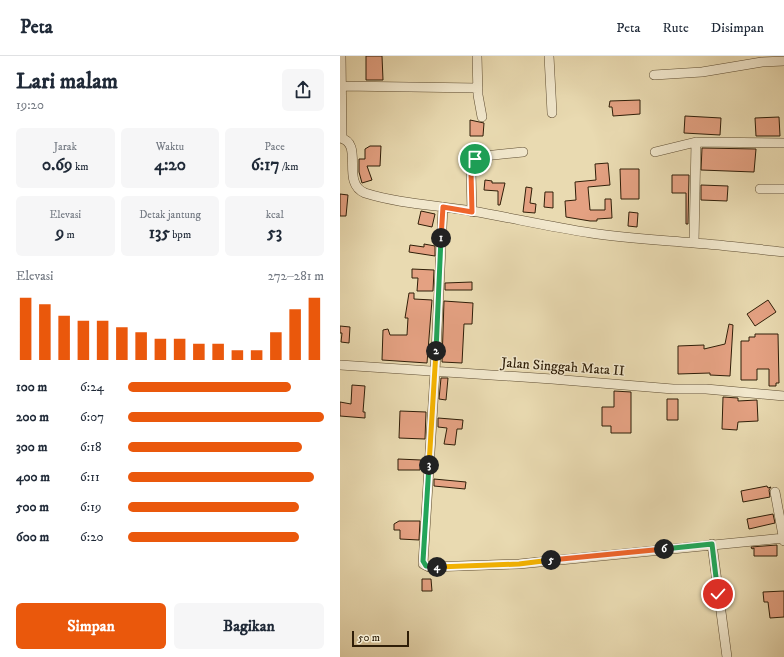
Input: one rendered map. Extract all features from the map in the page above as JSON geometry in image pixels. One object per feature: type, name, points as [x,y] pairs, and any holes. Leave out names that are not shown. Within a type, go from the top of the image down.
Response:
[{"type":"street","points":[[341,56],[341,138],[346,140],[349,144],[349,180],[356,190],[442,212],[472,212],[536,225],[586,232],[784,252]]},
{"type":"street","points":[[477,56],[478,88],[482,117]]},
{"type":"street","points":[[549,56],[552,113]]},
{"type":"street","points":[[654,75],[702,72],[762,62],[784,61]]},
{"type":"street","points":[[342,86],[478,88]]},
{"type":"street","points":[[694,243],[696,142]]},
{"type":"street","points":[[655,152],[696,142],[784,143]]},
{"type":"street","points":[[472,212],[471,172],[473,160],[484,156],[523,152]]},
{"type":"street","points":[[760,189],[784,189]]},
{"type":"street","points":[[442,212],[435,372],[423,561],[426,566],[519,564],[712,544],[784,539],[775,492]]},
{"type":"street","name":"Jalan Singgah Mata II","points":[[340,365],[552,379],[673,389],[706,389],[784,396]]},
{"type":"street","points":[[712,544],[727,657]]},
{"type":"building","points":[[366,56],[382,56],[383,80],[366,80]]},
{"type":"building","points":[[640,100],[640,114],[613,116],[612,107],[609,107],[610,101]]},
{"type":"building","points":[[685,116],[721,118],[720,135],[684,133]]},
{"type":"building","points":[[779,117],[780,136],[756,136],[755,118]]},
{"type":"building","points":[[470,120],[484,123],[483,136],[470,136]]},
{"type":"building","points":[[370,146],[381,146],[380,166],[367,166],[372,180],[362,183],[359,172],[359,159],[365,159],[365,149]]},
{"type":"building","points":[[702,148],[756,149],[754,172],[701,170]]},
{"type":"building","points":[[608,163],[610,185],[588,187],[590,210],[605,210],[605,199],[611,199],[612,218],[590,221],[566,217],[565,201],[576,200],[575,182],[596,180],[595,164]]},
{"type":"building","points":[[620,169],[639,169],[639,199],[621,199]]},
{"type":"building","points":[[672,175],[689,175],[688,224],[686,224],[686,193],[672,193]]},
{"type":"building","points":[[485,180],[492,181],[492,183],[505,183],[500,205],[498,205],[498,191],[484,190]]},
{"type":"building","points":[[701,185],[728,186],[727,201],[701,200]]},
{"type":"building","points":[[526,187],[532,188],[530,203],[536,204],[535,213],[523,212]]},
{"type":"building","points":[[545,192],[553,192],[553,208],[544,207]]},
{"type":"building","points":[[340,194],[348,195],[346,216],[340,216]]},
{"type":"building","points":[[421,211],[435,214],[432,227],[418,224]]},
{"type":"building","points":[[629,212],[638,213],[637,227],[628,226]]},
{"type":"building","points":[[424,244],[435,246],[435,256],[409,252],[410,245],[424,247]]},
{"type":"building","points":[[412,269],[434,270],[433,291],[417,291],[418,278],[412,278]]},
{"type":"building","points":[[472,282],[472,290],[445,290],[445,283]]},
{"type":"building","points":[[409,293],[414,293],[414,299],[432,300],[427,363],[382,360],[383,330],[388,329],[390,335],[407,335],[408,318],[405,318]]},
{"type":"building","points":[[768,300],[776,312],[755,326],[747,314]]},
{"type":"building","points":[[444,301],[473,303],[472,324],[464,324],[462,363],[442,362]]},
{"type":"building","points":[[729,324],[733,325],[730,376],[710,375],[710,373],[678,374],[678,346],[704,345],[704,349],[725,344]]},
{"type":"building","points":[[340,326],[350,327],[349,343],[341,342],[342,333],[340,333]]},
{"type":"building","points":[[755,334],[778,334],[779,383],[776,383],[776,386],[769,386],[769,369],[757,369],[757,380],[741,380],[741,341],[749,341],[749,337],[755,337]]},
{"type":"building","points":[[441,378],[448,378],[446,400],[439,399]]},
{"type":"building","points":[[352,385],[365,386],[363,412],[365,412],[365,418],[340,416],[340,402],[351,404]]},
{"type":"building","points":[[614,391],[631,392],[631,433],[611,433],[611,426],[602,426],[602,407],[614,407]]},
{"type":"building","points":[[723,397],[738,398],[738,401],[757,400],[758,421],[738,422],[737,430],[722,429]]},
{"type":"building","points":[[667,399],[678,399],[678,420],[667,420]]},
{"type":"building","points":[[400,411],[426,412],[425,439],[399,438]]},
{"type":"building","points":[[438,418],[463,420],[462,429],[457,429],[455,445],[444,444],[447,428],[438,427]]},
{"type":"building","points":[[398,459],[421,460],[420,470],[398,470]]},
{"type":"building","points":[[434,479],[466,482],[465,489],[434,486]]},
{"type":"building","points":[[767,486],[768,488],[771,487],[769,490],[770,497],[743,502],[741,491]]},
{"type":"building","points":[[773,514],[775,523],[749,529],[747,519]]},
{"type":"building","points":[[399,521],[420,521],[419,540],[400,539],[400,530],[394,530],[394,524]]},
{"type":"building","points":[[777,545],[777,556],[754,556],[754,548],[752,549],[751,547]]},
{"type":"building","points":[[422,579],[431,579],[432,591],[422,591]]},
{"type":"building","points":[[784,591],[784,617],[770,618],[768,602],[764,602],[763,592]]},
{"type":"route","points":[[475,159],[473,160],[471,172],[472,212],[443,207],[442,211],[435,372],[423,564],[429,567],[519,564],[712,544],[718,594]]}]
